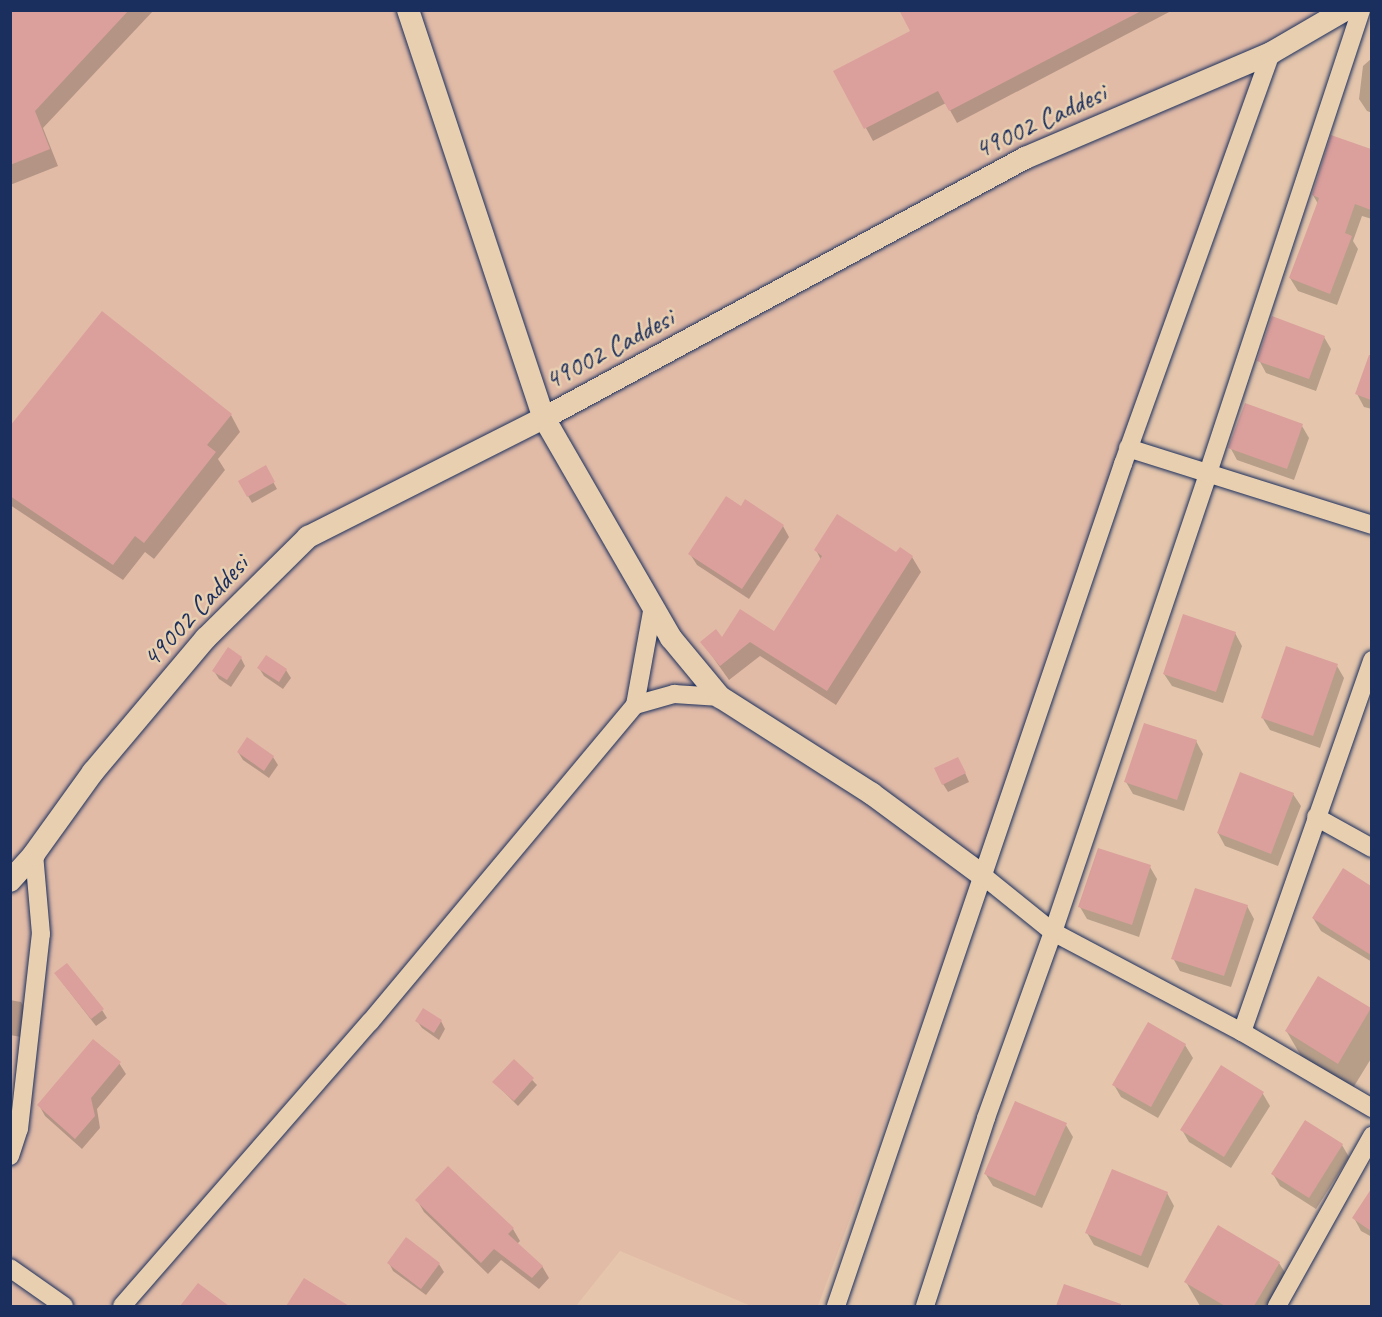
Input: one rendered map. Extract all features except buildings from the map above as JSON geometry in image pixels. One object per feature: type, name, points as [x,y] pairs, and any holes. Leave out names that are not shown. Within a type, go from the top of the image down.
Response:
[{"type":"street","points":[[408,10],[544,418],[671,638],[720,697],[872,794],[982,875],[1053,932],[1242,1032],[1371,1108]]},
{"type":"street","name":"49002 Caddesi","points":[[10,881],[34,854],[93,772],[206,638],[308,537],[544,418],[1024,158],[1271,52],[1345,10]]},
{"type":"street","points":[[925,1306],[986,1118],[1053,932],[1208,473],[1360,10]]},
{"type":"street","points":[[836,1306],[1128,448],[1271,52]]},
{"type":"street","points":[[1128,448],[1371,525]]},
{"type":"street","points":[[122,1306],[362,1031],[635,705],[652,606]]},
{"type":"street","points":[[1242,1032],[1371,660]]},
{"type":"street","points":[[635,705],[674,694],[720,697]]},
{"type":"street","points":[[1316,817],[1371,848]]},
{"type":"street","points":[[10,1156],[19,1129],[41,934],[34,854]]},
{"type":"street","points":[[1277,1306],[1371,1136]]},
{"type":"street","points":[[10,1268],[64,1306]]},
{"type":"shaded area","points":[[10,11],[1351,11],[1279,48],[818,1306],[751,1306],[620,1251],[576,1306],[11,1306]]}]
